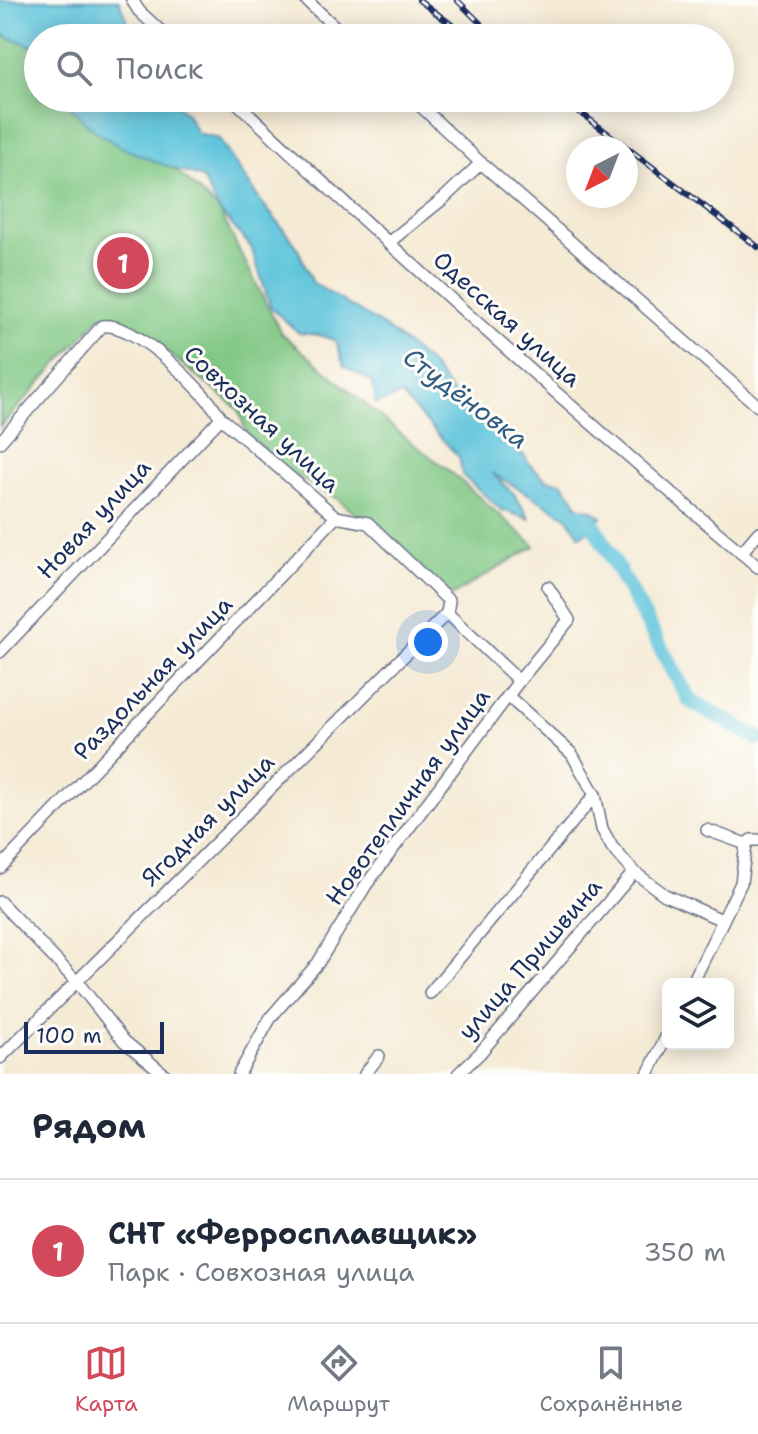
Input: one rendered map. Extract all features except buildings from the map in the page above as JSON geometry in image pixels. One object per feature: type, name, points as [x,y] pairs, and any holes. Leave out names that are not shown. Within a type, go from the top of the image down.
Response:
[{"type":"street","points":[[132,0],[153,24]]},
{"type":"street","points":[[306,0],[332,24]]},
{"type":"street","name":"Одесская улица","points":[[247,112],[388,243],[758,567]]},
{"type":"street","points":[[427,112],[758,406]]},
{"type":"street","points":[[388,243],[444,198],[481,163]]},
{"type":"street","name":"Совхозная улица","points":[[0,442],[102,326],[113,324],[132,333],[209,399],[221,418],[336,517],[368,523],[449,601],[447,613],[519,681]]},
{"type":"street","name":"Новая улица","points":[[0,652],[221,418]]},
{"type":"street","name":"Раздольная улица","points":[[0,868],[336,517]]},
{"type":"street","points":[[741,553],[758,533]]},
{"type":"street","name":"Новотепличная улица","points":[[239,1074],[271,1017],[318,963],[366,885],[519,681],[569,620],[548,587]]},
{"type":"street","name":"Ягодная улица","points":[[0,1058],[447,613]]},
{"type":"street","points":[[509,697],[572,754],[595,795],[602,829],[612,847],[634,872],[665,895],[722,920]]},
{"type":"street","points":[[430,993],[595,795]]},
{"type":"street","points":[[695,978],[741,883],[752,842],[707,830]]},
{"type":"street","name":"улица Пришвина","points":[[458,1074],[480,1053],[634,872]]},
{"type":"street","points":[[0,902],[78,983],[124,1041],[164,1074]]},
{"type":"street","points":[[648,1074],[662,1045]]},
{"type":"street","points":[[365,1074],[379,1056]]},
{"type":"green space","points":[[0,34],[24,43],[24,112],[76,112],[116,144],[175,169],[219,210],[281,333],[447,469],[535,546],[451,596],[339,500],[285,470],[246,432],[238,409],[134,326],[101,316],[0,427]]},
{"type":"water","points":[[0,0],[119,0],[128,24],[24,24],[24,43],[0,34]]},
{"type":"water","points":[[76,112],[185,112],[197,133],[218,138],[259,199],[296,245],[313,283],[385,327],[428,362],[463,406],[484,425],[513,440],[531,466],[547,480],[561,482],[578,507],[592,510],[602,517],[595,527],[580,536],[566,516],[492,473],[514,494],[530,519],[502,510],[463,476],[459,457],[401,395],[376,404],[372,382],[344,366],[336,341],[299,333],[271,308],[251,247],[219,210],[202,178],[108,140]]},
{"type":"waterway","name":"Студёновка","points":[[580,515],[595,527],[690,701],[758,738]]},
{"type":"railway","points":[[419,0],[451,24]]},
{"type":"railway","points":[[457,0],[481,24]]},
{"type":"railway","points":[[580,112],[758,247]]},
{"type":"place","name":"СНТ «Ферросплавщик»","points":[[123,263]]}]
